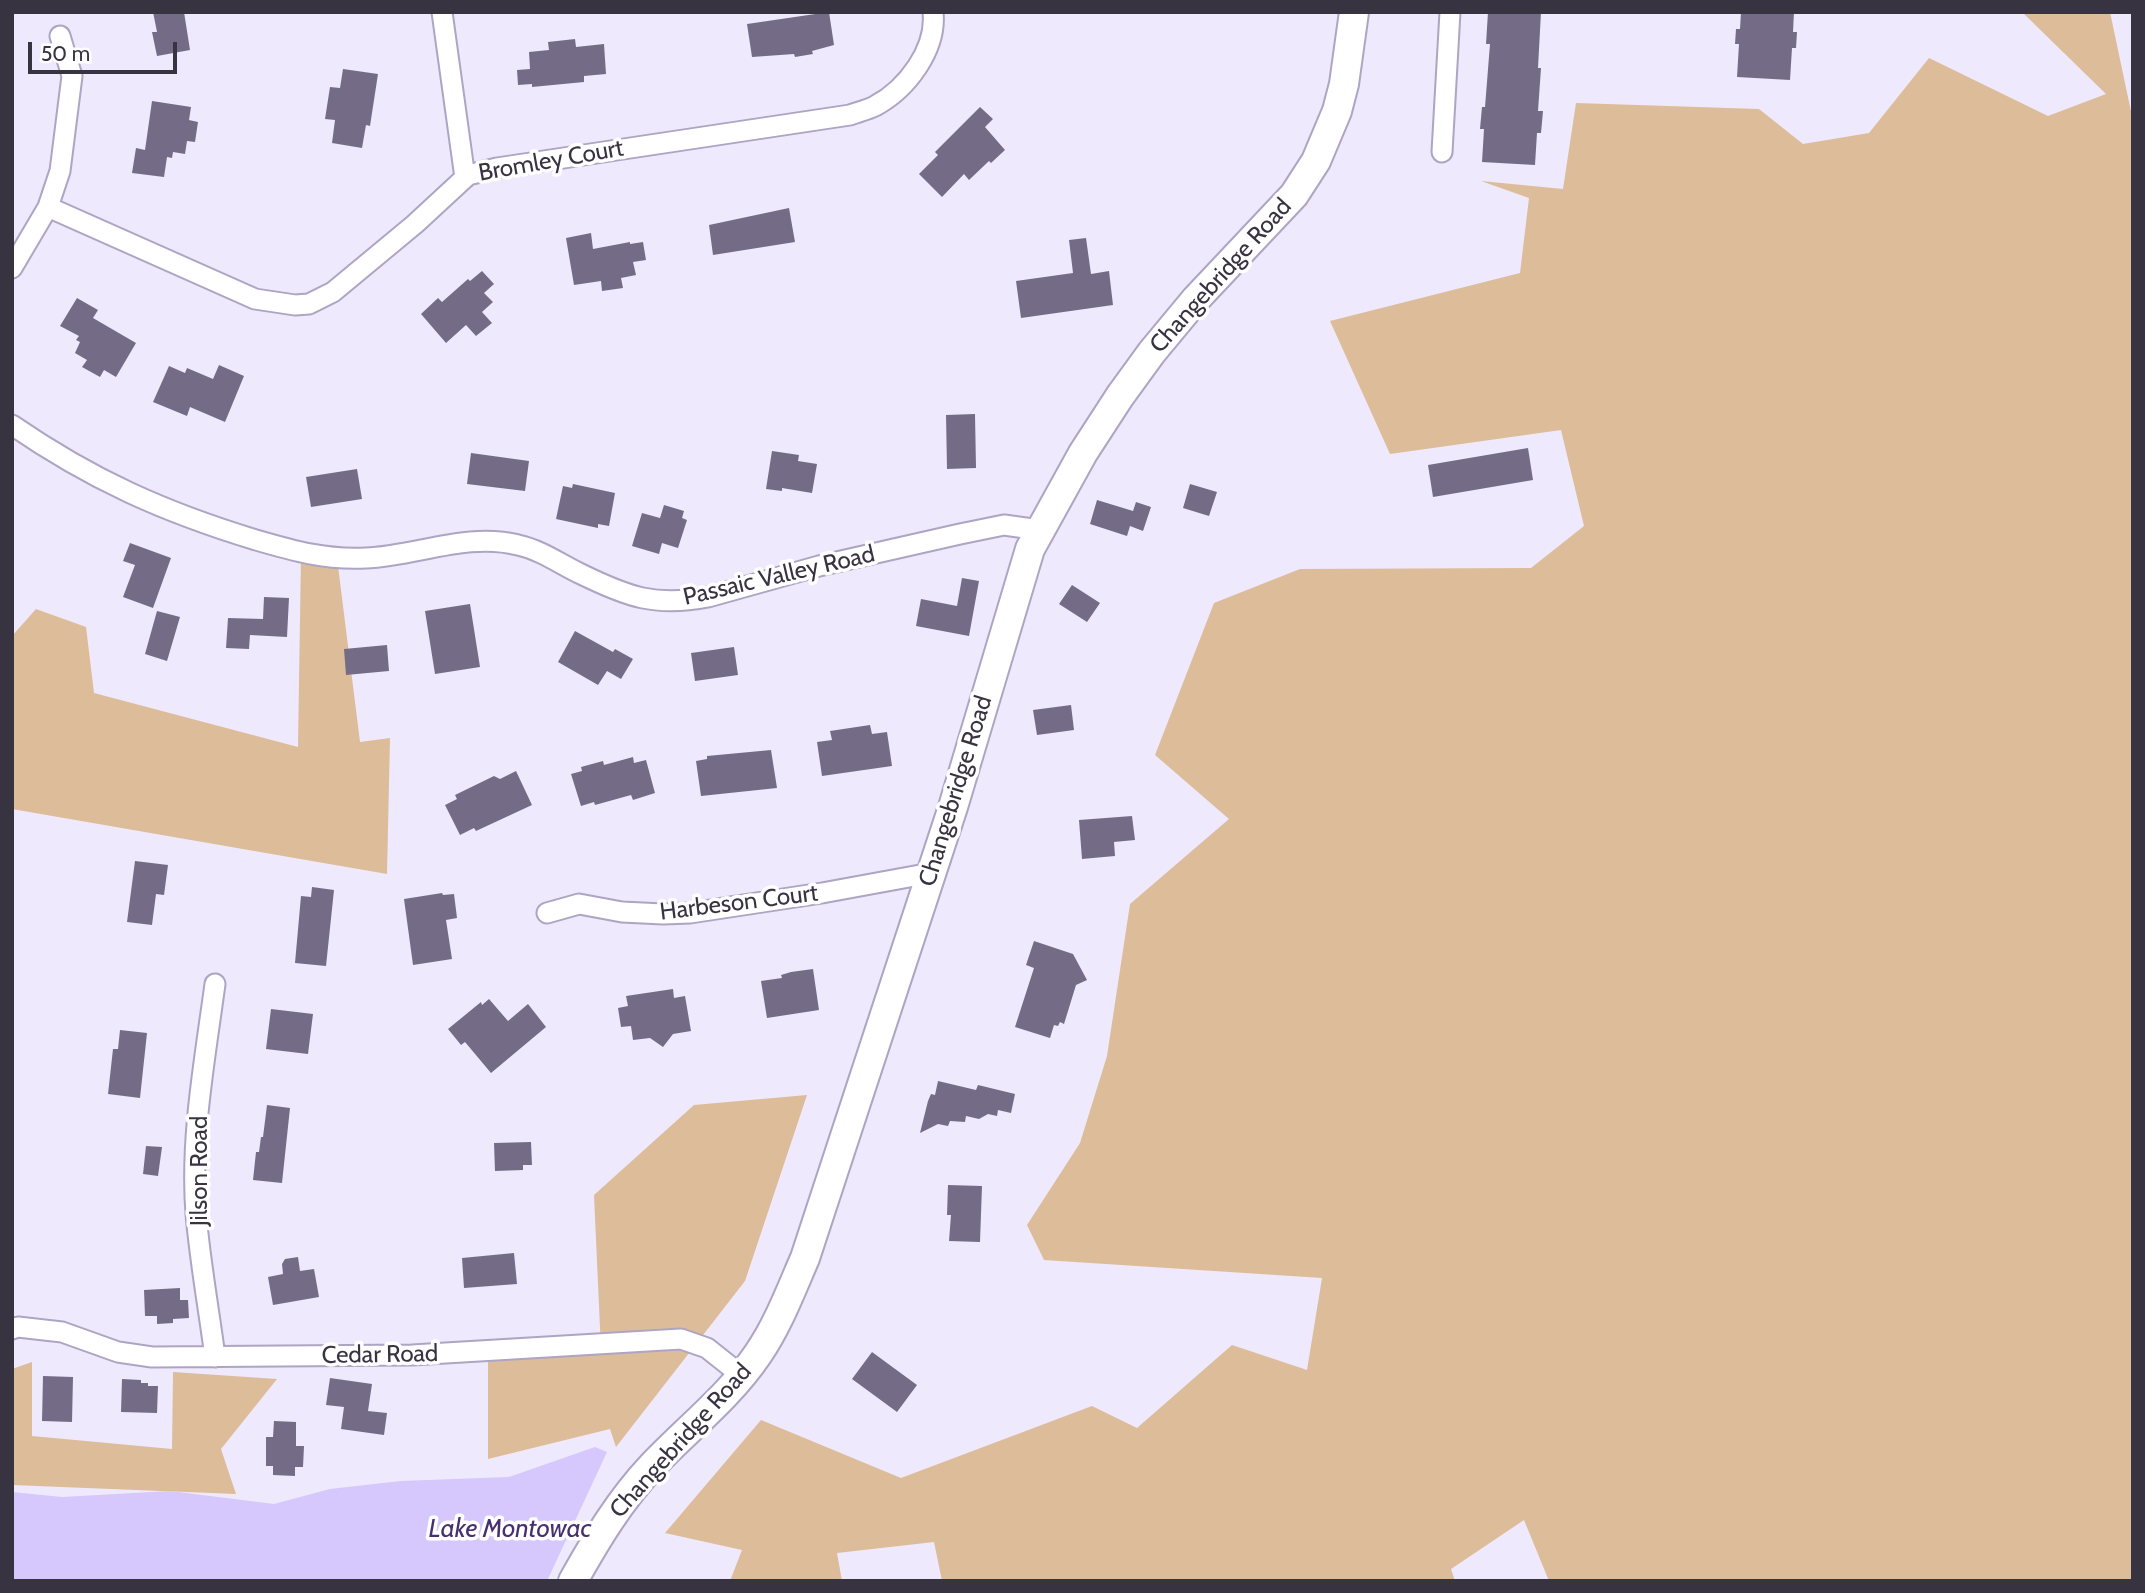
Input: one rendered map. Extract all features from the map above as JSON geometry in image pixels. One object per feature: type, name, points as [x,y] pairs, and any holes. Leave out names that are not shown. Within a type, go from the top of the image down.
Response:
[{"type":"main road","name":"Changebridge Road","points":[[573,1581],[625,1497],[652,1466],[712,1410],[758,1354],[783,1308],[805,1258],[953,807],[1030,549],[1083,453],[1119,396],[1196,299],[1302,184],[1328,136],[1337,111],[1344,84],[1354,12]]},
{"type":"street","points":[[442,12],[465,178]]},
{"type":"street","name":"Bromley Court","points":[[48,208],[255,299],[295,305],[322,300],[415,224],[468,175],[498,168],[850,115],[875,106],[887,99],[916,69],[932,32],[933,12]]},
{"type":"street","points":[[1442,152],[1450,12]]},
{"type":"street","points":[[12,268],[48,208],[60,171],[72,76],[60,36]]},
{"type":"street","name":"Passaic Valley Road","points":[[12,425],[57,456],[155,505],[226,531],[314,556],[368,558],[478,542],[505,543],[544,554],[581,574],[648,601],[690,601],[819,566],[1004,525],[1040,530]]},
{"type":"street","name":"Harbeson Court","points":[[547,914],[579,904],[622,912],[690,913],[830,892],[931,873]]},
{"type":"street","name":"Jilson Road","points":[[215,984],[196,1158],[196,1213],[215,1357]]},
{"type":"street","name":"Cedar Road","points":[[12,1329],[18,1327],[62,1332],[118,1352],[152,1357],[425,1354],[681,1339],[707,1348],[741,1375]]},
{"type":"shaded area","points":[[2022,12],[2110,12],[2133,121],[2133,1581],[1549,1581],[1524,1520],[1451,1569],[1455,1581],[942,1581],[934,1542],[837,1553],[842,1581],[730,1581],[742,1550],[665,1533],[761,1420],[901,1478],[1092,1406],[1137,1428],[1232,1345],[1307,1370],[1322,1278],[1044,1260],[1027,1225],[1080,1143],[1107,1056],[1130,904],[1229,819],[1155,755],[1214,603],[1300,569],[1531,568],[1584,526],[1561,430],[1390,454],[1330,321],[1520,273],[1529,198],[1481,181],[1563,189],[1576,103],[1759,109],[1803,144],[1869,133],[1929,58],[2048,116],[2106,94]]},
{"type":"shaded area","points":[[301,555],[337,558],[360,742],[390,738],[387,874],[12,809],[12,636],[36,609],[86,627],[94,693],[298,747]]},
{"type":"shaded area","points":[[807,1095],[745,1281],[616,1447],[610,1429],[488,1459],[488,1355],[601,1350],[594,1195],[694,1105]]},
{"type":"shaded area","points":[[32,1362],[32,1436],[172,1449],[173,1372],[277,1379],[221,1449],[236,1494],[12,1485],[12,1369]]},
{"type":"water","name":"Lake Montowac","points":[[595,1447],[607,1452],[547,1581],[12,1581],[12,1492],[62,1497],[170,1491],[274,1504],[330,1489],[401,1481],[509,1477]]},
{"type":"building","points":[[153,12],[184,12],[190,50],[157,56],[152,32],[157,32]]},
{"type":"building","points":[[829,12],[834,45],[812,51],[813,54],[795,57],[794,54],[752,57],[747,24]]},
{"type":"building","points":[[1488,12],[1541,12],[1538,111],[1543,111],[1541,133],[1537,133],[1535,165],[1482,162],[1484,129],[1480,129],[1482,107],[1485,107],[1490,44],[1486,44]]},
{"type":"building","points":[[1741,12],[1794,12],[1793,32],[1797,32],[1796,48],[1792,48],[1790,80],[1737,77],[1739,44],[1735,44],[1736,29],[1740,29]]},
{"type":"building","points":[[575,39],[576,47],[604,44],[606,74],[584,76],[584,82],[532,87],[532,84],[518,85],[517,70],[530,69],[529,52],[549,50],[548,42]]},
{"type":"building","points":[[343,69],[378,74],[370,126],[366,125],[362,148],[332,143],[335,120],[325,119],[330,87],[340,88]]},
{"type":"building","points":[[152,101],[191,107],[189,120],[198,122],[195,142],[187,141],[185,154],[173,152],[172,158],[167,157],[164,177],[132,173],[136,148],[145,150]]},
{"type":"building","points":[[980,107],[993,119],[985,127],[1005,150],[969,180],[964,174],[942,197],[919,174],[938,155],[935,152]]},
{"type":"building","points":[[789,208],[795,242],[713,255],[709,225]]},
{"type":"building","points":[[591,233],[593,249],[643,242],[646,260],[633,262],[636,275],[621,278],[623,288],[602,291],[601,281],[574,285],[566,238]]},
{"type":"building","points":[[1086,238],[1091,274],[1109,271],[1113,305],[1021,318],[1016,281],[1073,273],[1069,240]]},
{"type":"building","points":[[482,271],[494,284],[484,293],[493,302],[482,312],[492,323],[476,336],[466,325],[446,343],[421,314],[438,298],[442,302],[468,279],[470,281]]},
{"type":"building","points":[[77,298],[98,310],[93,318],[136,343],[116,377],[104,370],[100,377],[82,367],[87,360],[75,353],[80,342],[76,340],[79,336],[60,326]]},
{"type":"building","points":[[219,365],[244,376],[225,422],[190,407],[187,416],[153,402],[169,366],[185,373],[187,368],[213,379]]},
{"type":"building","points":[[975,414],[976,468],[947,469],[946,415]]},
{"type":"building","points":[[1528,448],[1533,480],[1433,497],[1428,465]]},
{"type":"building","points":[[772,451],[799,455],[798,461],[817,464],[812,493],[782,488],[782,491],[766,489]]},
{"type":"building","points":[[471,453],[529,461],[525,491],[467,484]]},
{"type":"building","points":[[357,469],[362,499],[311,507],[306,477]]},
{"type":"building","points":[[573,484],[615,493],[609,526],[598,524],[598,528],[556,519],[563,486],[572,488]]},
{"type":"building","points":[[1190,484],[1217,492],[1209,516],[1183,508]]},
{"type":"building","points":[[1097,500],[1133,511],[1136,502],[1151,507],[1143,531],[1130,526],[1127,536],[1090,524]]},
{"type":"building","points":[[664,505],[684,511],[682,518],[687,520],[678,548],[662,543],[659,554],[632,546],[642,513],[660,518]]},
{"type":"building","points":[[130,543],[171,558],[153,608],[123,597],[135,565],[123,561]]},
{"type":"building","points":[[962,578],[979,581],[969,636],[916,626],[921,599],[957,606]]},
{"type":"building","points":[[1072,585],[1100,603],[1087,622],[1059,604]]},
{"type":"building","points":[[264,597],[289,598],[287,637],[250,635],[249,649],[226,648],[228,618],[263,619]]},
{"type":"building","points":[[470,604],[480,667],[435,674],[425,611]]},
{"type":"building","points":[[157,611],[180,617],[167,661],[145,654]]},
{"type":"building","points":[[575,631],[613,652],[615,649],[633,659],[621,679],[607,671],[598,685],[558,662]]},
{"type":"building","points":[[387,645],[389,671],[346,675],[344,649]]},
{"type":"building","points":[[734,647],[738,675],[695,681],[691,653]]},
{"type":"building","points":[[1071,705],[1074,730],[1037,735],[1033,710]]},
{"type":"building","points":[[870,725],[872,734],[887,732],[892,766],[822,776],[817,742],[832,740],[830,731]]},
{"type":"building","points":[[771,750],[777,788],[701,796],[696,761],[707,759],[707,756]]},
{"type":"building","points":[[633,757],[634,763],[646,760],[655,793],[633,800],[631,795],[581,806],[571,774],[582,771],[581,767],[603,761],[604,765]]},
{"type":"building","points":[[516,771],[532,805],[476,831],[474,828],[460,835],[445,805],[457,799],[455,795],[494,776],[500,779]]},
{"type":"building","points":[[1132,816],[1135,840],[1114,842],[1115,856],[1082,859],[1079,820]]},
{"type":"building","points":[[135,861],[168,865],[164,895],[156,894],[152,925],[127,922]]},
{"type":"building","points":[[312,887],[334,890],[326,966],[295,963],[301,896],[311,897]]},
{"type":"building","points":[[442,893],[454,894],[457,918],[446,920],[452,959],[413,965],[404,899]]},
{"type":"building","points":[[1034,941],[1073,954],[1087,980],[1076,985],[1064,1024],[1060,1022],[1058,1026],[1054,1025],[1050,1038],[1015,1027],[1034,968],[1026,965]]},
{"type":"building","points":[[813,969],[819,1010],[767,1018],[761,981]]},
{"type":"building","points":[[673,989],[674,998],[685,996],[691,1031],[673,1034],[663,1047],[650,1038],[633,1040],[631,1026],[621,1027],[618,1008],[628,1006],[626,996]]},
{"type":"building","points":[[489,999],[508,1021],[528,1004],[546,1027],[491,1073],[465,1042],[461,1045],[448,1029],[481,1002],[482,1005]]},
{"type":"building","points":[[271,1009],[313,1014],[308,1054],[266,1049]]},
{"type":"building","points":[[120,1030],[147,1033],[140,1098],[108,1094],[113,1049],[118,1049]]},
{"type":"building","points":[[938,1081],[976,1090],[978,1085],[1015,1094],[1011,1113],[998,1110],[997,1116],[988,1114],[979,1119],[966,1116],[965,1122],[950,1121],[948,1126],[938,1124],[920,1133],[928,1101],[931,1094],[935,1095]]},
{"type":"building","points":[[267,1105],[290,1108],[282,1183],[253,1180],[256,1152],[259,1152],[263,1137]]},
{"type":"building","points":[[531,1142],[532,1165],[523,1165],[523,1170],[495,1171],[494,1143]]},
{"type":"building","points":[[146,1146],[162,1147],[158,1176],[143,1174]]},
{"type":"building","points":[[948,1185],[982,1186],[980,1242],[949,1241],[951,1215],[947,1215]]},
{"type":"building","points":[[514,1253],[517,1284],[464,1288],[462,1258]]},
{"type":"building","points":[[298,1257],[300,1271],[314,1269],[319,1297],[273,1305],[268,1277],[283,1274],[282,1264],[285,1259]]},
{"type":"building","points":[[180,1288],[180,1300],[188,1300],[189,1318],[157,1324],[157,1316],[145,1316],[144,1290]]},
{"type":"building","points":[[872,1352],[917,1385],[897,1412],[852,1379]]},
{"type":"building","points":[[43,1376],[73,1377],[72,1422],[42,1421]]},
{"type":"building","points":[[330,1378],[372,1384],[368,1411],[387,1413],[384,1435],[341,1429],[344,1407],[326,1405]]},
{"type":"building","points":[[122,1379],[141,1380],[141,1383],[148,1383],[148,1386],[158,1386],[157,1413],[121,1412]]},
{"type":"building","points":[[274,1421],[296,1422],[296,1446],[304,1446],[303,1467],[295,1467],[295,1476],[273,1475],[273,1466],[266,1466],[266,1437],[273,1437]]}]
